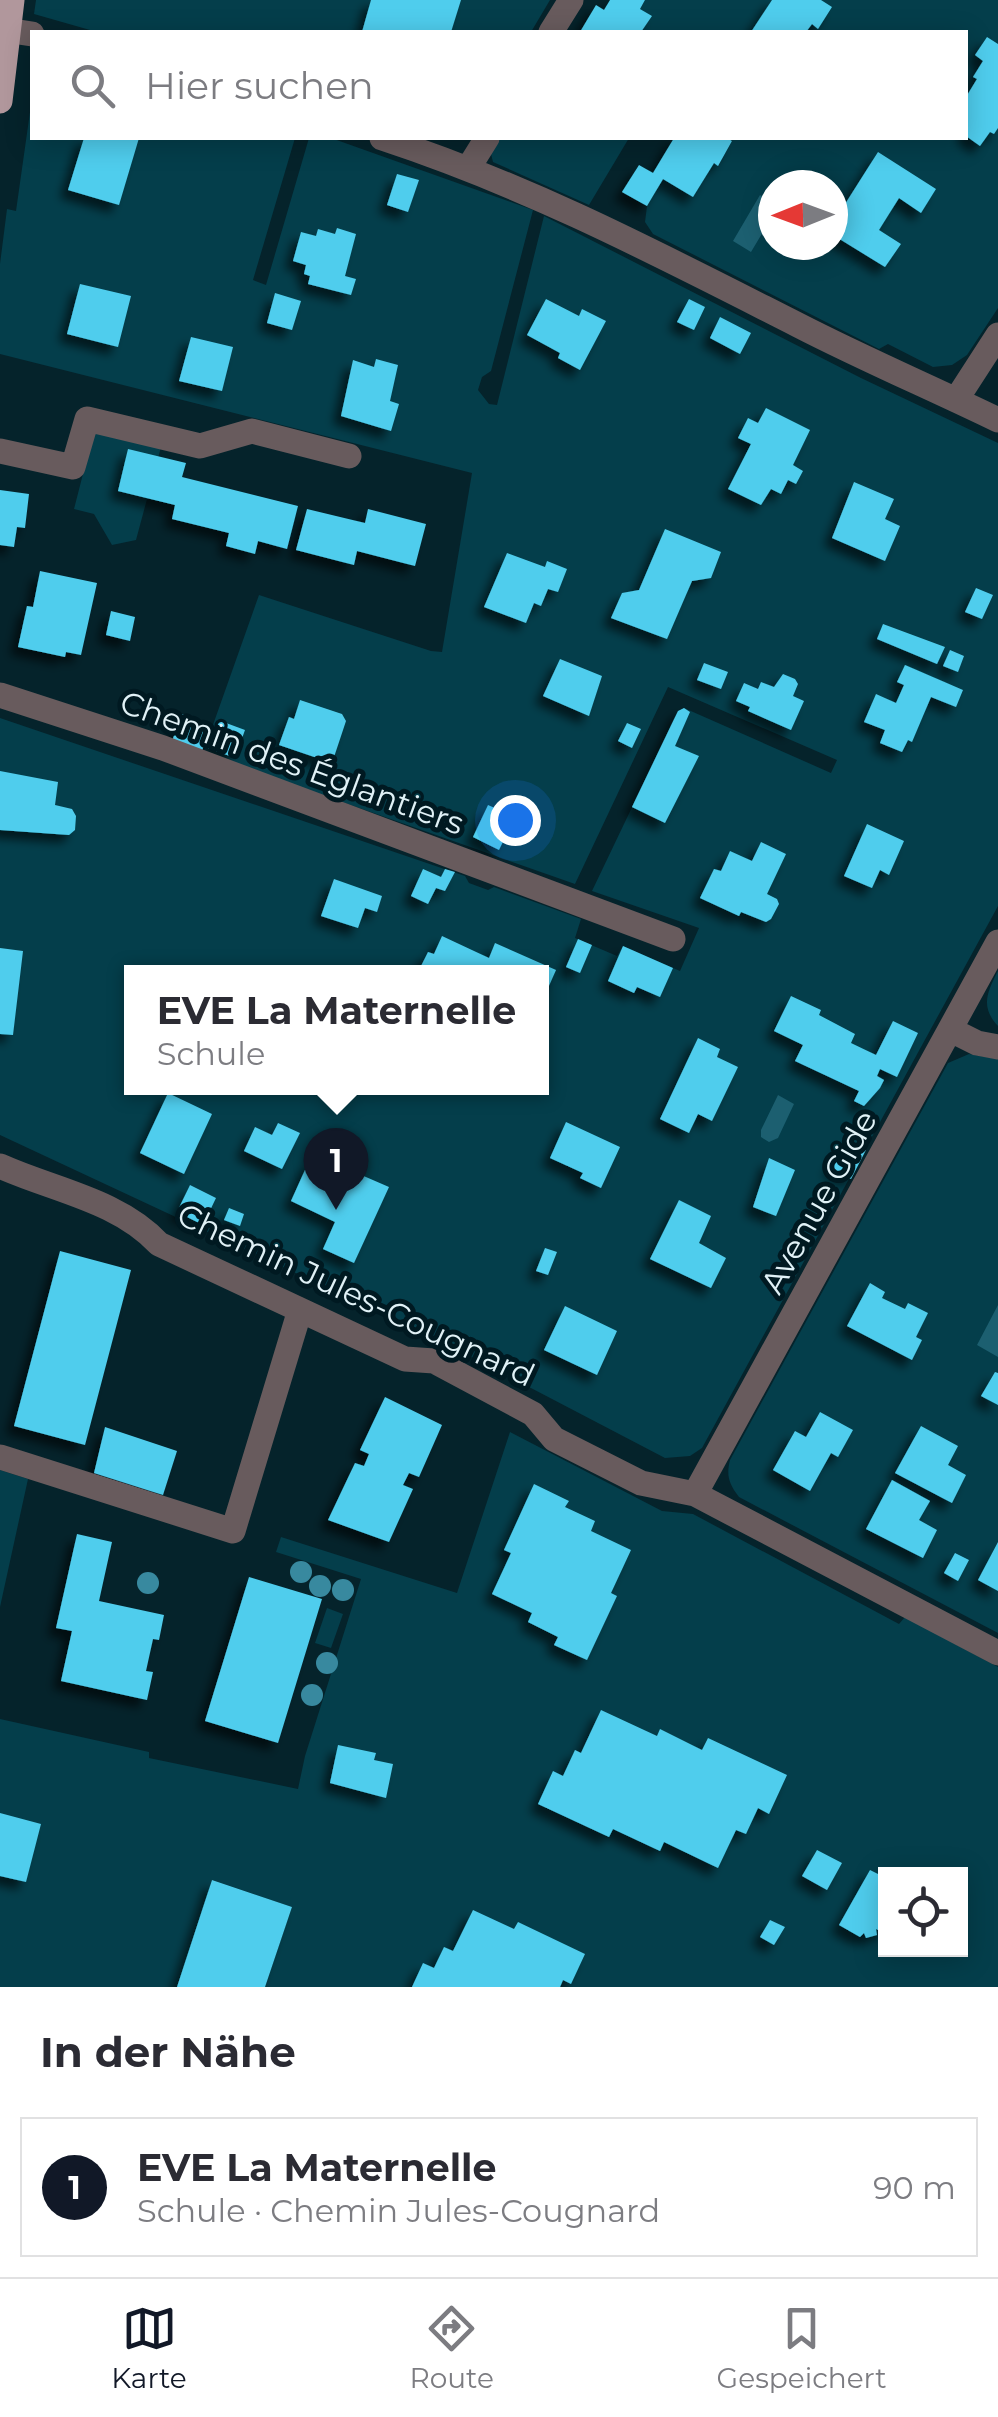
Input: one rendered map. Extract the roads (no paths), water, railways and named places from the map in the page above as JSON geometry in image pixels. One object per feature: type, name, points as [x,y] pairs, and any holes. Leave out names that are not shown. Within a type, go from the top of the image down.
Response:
[{"type":"main road","points":[[0,100],[14,31],[12,0]]},
{"type":"street","points":[[552,30],[571,0]]},
{"type":"street","points":[[388,140],[469,167],[593,220],[998,420]]},
{"type":"street","points":[[469,167],[486,140]]},
{"type":"street","points":[[956,400],[998,335]]},
{"type":"street","points":[[0,451],[73,468],[87,419],[200,446],[252,431],[349,456]]},
{"type":"street","name":"Chemin des Églantiers","points":[[0,695],[163,748],[674,939]]},
{"type":"street","name":"Avenue Gide","points":[[694,1494],[998,942]]},
{"type":"street","points":[[951,1030],[977,1043],[998,1047]]},
{"type":"street","name":"Chemin Jules-Cougnard","points":[[0,1166],[78,1195],[142,1226],[160,1244],[405,1359],[434,1361],[533,1414],[554,1438],[641,1483],[694,1494],[998,1653]]},
{"type":"street","points":[[0,1457],[233,1531],[300,1310]]},
{"type":"place","name":"EVE La Maternelle","points":[[336,1210]]}]
